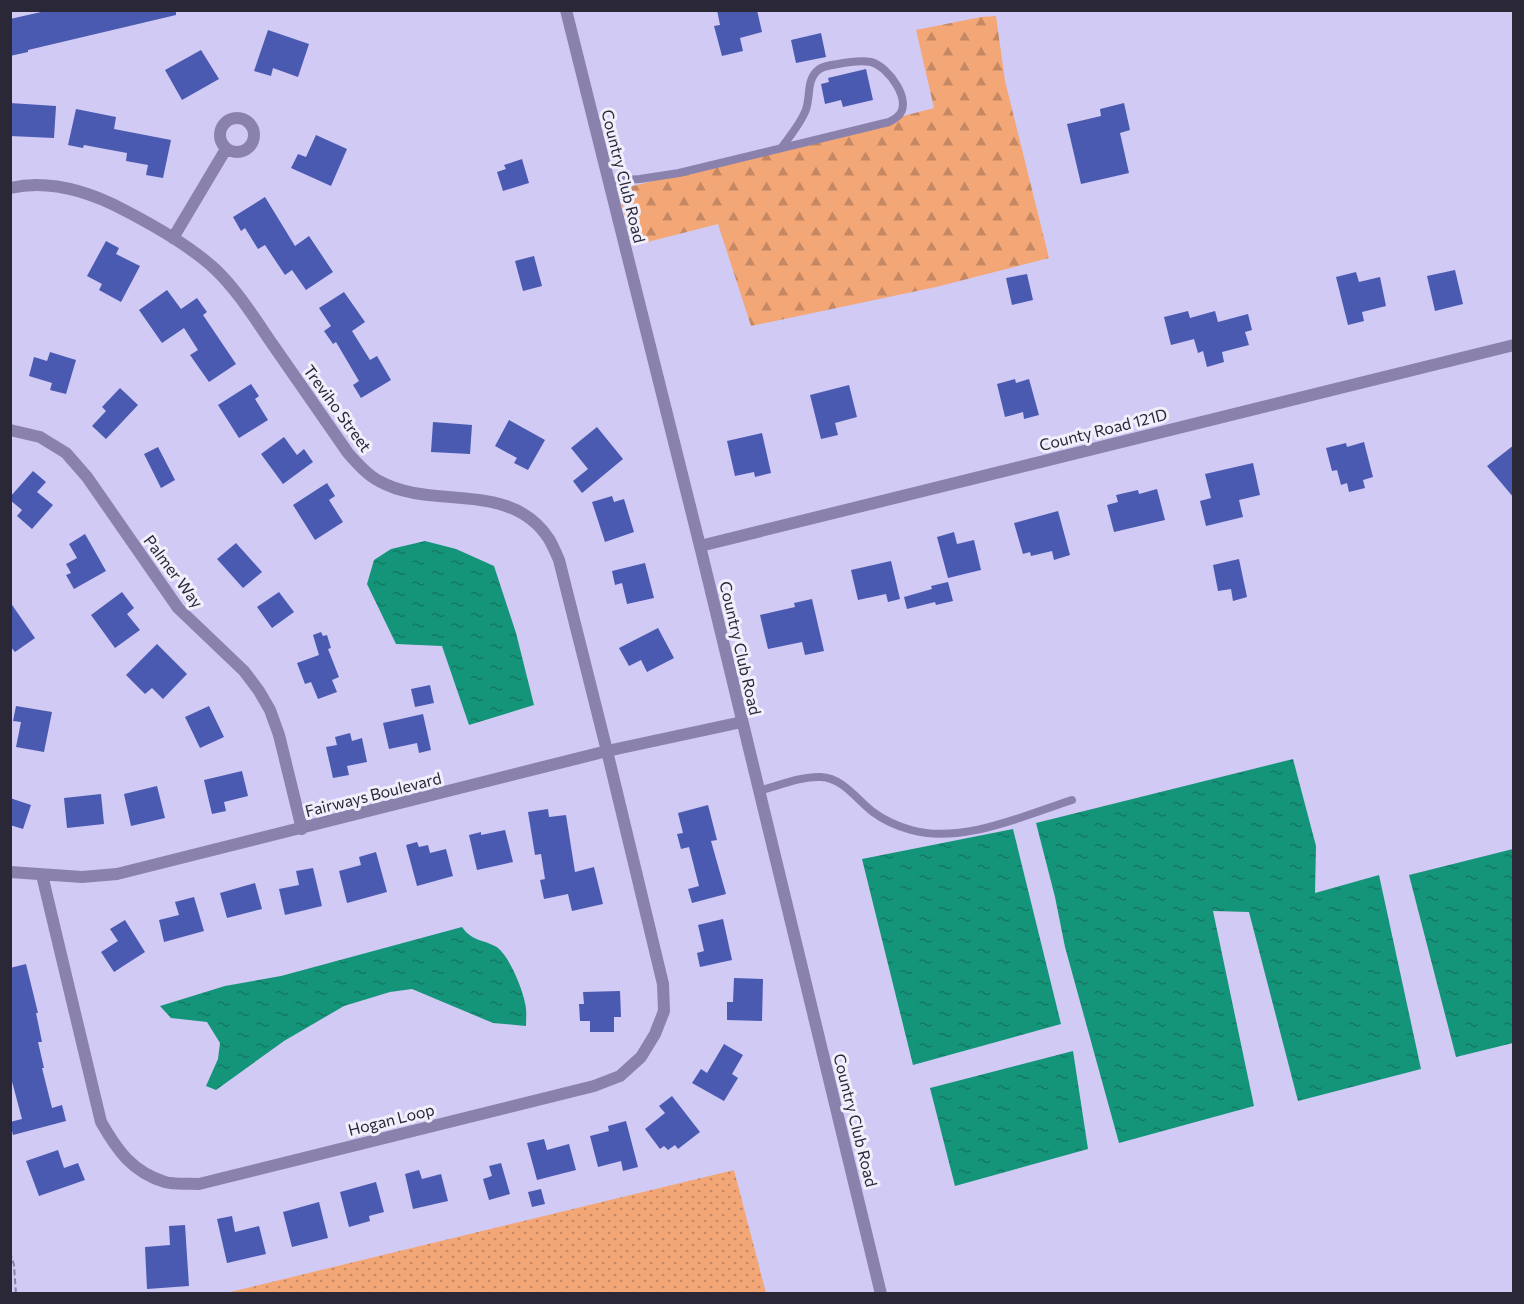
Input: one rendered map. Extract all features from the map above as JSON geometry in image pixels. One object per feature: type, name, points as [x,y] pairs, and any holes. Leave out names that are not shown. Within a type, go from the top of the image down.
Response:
[{"type":"street","name":"Country Club Road","points":[[566,10],[700,546],[881,1293]]},
{"type":"street","points":[[173,238],[226,149]]},
{"type":"street","name":"Treviho Street","points":[[10,188],[43,186],[69,188],[98,196],[173,238],[215,269],[238,295],[348,453],[377,481],[398,490],[418,494],[478,499],[504,504],[523,514],[538,526],[559,560],[607,751]]},
{"type":"street","name":"County Road 121D","points":[[700,546],[1514,345]]},
{"type":"street","name":"Palmer Way","points":[[10,430],[40,437],[66,453],[87,477],[178,608],[244,671],[259,690],[270,710],[279,735],[302,829]]},
{"type":"street","name":"Fairways Boulevard","points":[[10,872],[82,877],[117,874],[607,751],[742,722]]},
{"type":"street","name":"Hogan Loop","points":[[42,875],[101,1122],[117,1150],[141,1171],[167,1182],[199,1184],[594,1086],[620,1076],[641,1057],[655,1034],[664,1011],[663,984],[607,751]]},
{"type":"lane","points":[[609,181],[679,173],[889,122],[898,117],[901,112],[900,91],[894,79],[882,68],[871,63],[841,63],[822,68],[812,78],[804,113],[782,147]]},
{"type":"lane","points":[[758,791],[812,777],[833,779],[889,823],[912,831],[932,834],[995,826],[1072,800]]},
{"type":"path","points":[[10,1252],[14,1264],[16,1293]]},
{"type":"green space","points":[[996,16],[1005,81],[1049,258],[936,287],[751,326],[718,224],[632,246],[618,190],[934,108],[916,30]]},
{"type":"green space","points":[[734,1170],[766,1293],[226,1293]]},
{"type":"water","points":[[425,541],[456,549],[494,566],[516,633],[534,705],[469,725],[442,646],[396,644],[367,584],[374,560],[391,549]]},
{"type":"water","points":[[1293,759],[1316,846],[1315,893],[1379,875],[1421,1069],[1298,1101],[1249,912],[1213,911],[1254,1106],[1119,1143],[1065,947],[1036,823]]},
{"type":"water","points":[[1013,829],[1061,1024],[913,1065],[862,859]]},
{"type":"water","points":[[1513,849],[1513,1043],[1456,1057],[1409,875]]},
{"type":"water","points":[[462,927],[475,938],[494,945],[507,959],[523,997],[526,1026],[493,1023],[412,989],[390,992],[344,1006],[284,1041],[216,1090],[206,1086],[218,1059],[220,1043],[207,1022],[171,1018],[160,1006],[225,986],[281,976]]},
{"type":"water","points":[[1073,1051],[1088,1149],[955,1186],[930,1088]]},
{"type":"building","points":[[50,10],[176,10],[176,15],[10,56],[10,19]]},
{"type":"building","points":[[717,10],[757,10],[762,32],[740,38],[743,51],[722,56],[714,26],[720,25]]},
{"type":"building","points":[[268,30],[309,44],[298,77],[273,68],[271,76],[254,71]]},
{"type":"building","points":[[821,33],[826,57],[796,63],[791,40]]},
{"type":"building","points":[[201,50],[219,79],[182,100],[165,70]]},
{"type":"building","points":[[866,69],[873,100],[843,107],[841,100],[825,104],[821,84],[829,82],[828,78]]},
{"type":"building","points":[[10,103],[56,106],[54,138],[10,136]]},
{"type":"building","points":[[1124,103],[1130,130],[1120,133],[1129,173],[1081,184],[1067,124],[1101,116],[1100,109]]},
{"type":"building","points":[[76,109],[116,117],[114,129],[171,140],[163,178],[146,175],[148,165],[126,161],[127,153],[84,145],[83,148],[68,145]]},
{"type":"building","points":[[316,135],[347,149],[331,186],[291,168],[298,154],[306,157]]},
{"type":"building","points":[[522,159],[529,183],[503,191],[497,172],[506,169],[504,165]]},
{"type":"building","points":[[265,197],[295,246],[309,236],[333,272],[306,290],[292,270],[285,275],[265,245],[258,249],[245,228],[241,231],[233,217]]},
{"type":"building","points":[[106,241],[119,248],[116,254],[140,266],[121,302],[99,290],[102,284],[87,276]]},
{"type":"building","points":[[534,256],[542,286],[523,291],[515,261]]},
{"type":"building","points":[[1455,270],[1463,304],[1435,311],[1427,276]]},
{"type":"building","points":[[1356,272],[1359,282],[1380,277],[1386,306],[1362,312],[1364,321],[1348,325],[1336,277]]},
{"type":"building","points":[[1027,274],[1033,300],[1012,305],[1006,278]]},
{"type":"building","points":[[167,290],[181,309],[197,298],[207,312],[203,315],[236,364],[209,382],[190,355],[198,350],[184,328],[162,343],[139,310]]},
{"type":"building","points":[[344,292],[365,322],[352,331],[370,360],[377,356],[391,380],[361,398],[353,385],[359,381],[336,342],[333,344],[324,331],[331,326],[319,308]]},
{"type":"building","points":[[1188,311],[1190,318],[1215,311],[1218,322],[1248,314],[1252,330],[1245,332],[1249,345],[1222,352],[1224,362],[1207,367],[1203,351],[1198,353],[1194,339],[1171,345],[1164,317]]},
{"type":"building","points":[[50,352],[76,360],[66,394],[50,390],[52,383],[29,376],[34,357],[47,361]]},
{"type":"building","points":[[1015,379],[1016,383],[1029,379],[1039,415],[1024,419],[1023,412],[1005,417],[997,384]]},
{"type":"building","points":[[251,384],[259,396],[255,399],[268,420],[239,438],[218,405]]},
{"type":"building","points":[[849,385],[857,417],[835,423],[838,435],[821,439],[810,395]]},
{"type":"building","points":[[120,388],[138,405],[106,439],[92,426],[106,411],[102,407]]},
{"type":"building","points":[[509,420],[545,440],[528,470],[514,463],[517,458],[495,446]]},
{"type":"building","points":[[433,422],[472,425],[470,454],[431,452]]},
{"type":"building","points":[[597,427],[623,459],[582,493],[573,481],[588,469],[571,448]]},
{"type":"building","points":[[762,433],[771,473],[755,477],[754,472],[735,476],[727,441]]},
{"type":"building","points":[[284,437],[297,455],[304,449],[313,462],[283,484],[261,454]]},
{"type":"building","points":[[1364,442],[1373,477],[1363,480],[1365,488],[1349,492],[1347,483],[1341,485],[1337,470],[1332,471],[1326,448],[1346,443],[1347,447]]},
{"type":"building","points":[[1514,445],[1514,498],[1487,466]]},
{"type":"building","points":[[158,447],[175,480],[161,488],[144,454]]},
{"type":"building","points":[[1253,463],[1260,495],[1239,500],[1243,517],[1206,526],[1200,501],[1211,498],[1205,474]]},
{"type":"building","points":[[33,471],[46,482],[37,492],[53,505],[32,529],[17,516],[22,510],[10,500],[10,497]]},
{"type":"building","points":[[327,483],[335,496],[329,500],[343,522],[315,540],[293,505]]},
{"type":"building","points":[[1157,489],[1165,520],[1114,532],[1107,505],[1118,502],[1116,495],[1138,490],[1139,494]]},
{"type":"building","points":[[612,496],[614,502],[624,499],[634,532],[605,542],[592,502]]},
{"type":"building","points":[[1058,511],[1070,555],[1054,560],[1052,551],[1031,556],[1030,552],[1023,554],[1014,523]]},
{"type":"building","points":[[954,532],[957,544],[974,540],[981,570],[948,578],[937,537]]},
{"type":"building","points":[[85,534],[106,571],[74,589],[66,575],[71,573],[66,564],[77,558],[69,544]]},
{"type":"building","points":[[236,543],[262,572],[243,588],[217,559]]},
{"type":"building","points":[[1239,559],[1247,597],[1233,601],[1231,589],[1218,591],[1213,565]]},
{"type":"building","points":[[891,561],[900,599],[888,602],[886,594],[858,600],[851,570]]},
{"type":"building","points":[[645,563],[654,598],[627,604],[622,583],[615,585],[612,571]]},
{"type":"building","points":[[948,582],[953,601],[936,605],[935,602],[907,609],[904,597]]},
{"type":"building","points":[[122,592],[134,608],[127,614],[140,630],[115,648],[91,615]]},
{"type":"building","points":[[279,592],[294,612],[272,628],[257,607]]},
{"type":"building","points":[[812,599],[824,651],[805,655],[802,642],[768,649],[760,615],[795,607],[794,603]]},
{"type":"building","points":[[10,602],[35,638],[15,652],[10,646]]},
{"type":"building","points":[[658,628],[674,658],[647,672],[641,660],[629,666],[619,648]]},
{"type":"building","points":[[321,632],[323,636],[327,635],[331,648],[328,649],[339,677],[332,680],[337,692],[318,699],[311,682],[305,684],[297,663],[319,655],[313,635]]},
{"type":"building","points":[[157,644],[187,674],[163,699],[152,688],[145,694],[126,675]]},
{"type":"building","points":[[430,685],[434,703],[415,707],[411,689]]},
{"type":"building","points":[[16,706],[52,712],[44,752],[16,747],[21,722],[13,721]]},
{"type":"building","points":[[209,706],[224,737],[200,748],[185,717]]},
{"type":"building","points":[[423,714],[431,750],[419,753],[417,743],[389,749],[383,723]]},
{"type":"building","points":[[350,733],[352,741],[362,738],[367,762],[347,766],[349,775],[333,778],[326,747],[337,745],[335,737]]},
{"type":"building","points":[[242,771],[248,796],[224,802],[226,811],[212,814],[204,780]]},
{"type":"building","points":[[157,786],[165,818],[131,826],[124,794]]},
{"type":"building","points":[[101,794],[104,824],[67,828],[64,798]]},
{"type":"building","points":[[10,798],[31,805],[23,829],[10,825]]},
{"type":"building","points":[[708,805],[717,840],[711,841],[726,894],[692,903],[688,889],[699,886],[689,847],[681,849],[677,834],[683,833],[678,813]]},
{"type":"building","points":[[548,809],[549,817],[566,815],[575,872],[594,867],[603,904],[572,911],[568,894],[544,899],[540,880],[545,879],[541,854],[535,855],[528,812]]},
{"type":"building","points":[[505,830],[513,862],[477,870],[469,835]]},
{"type":"building","points":[[417,842],[419,847],[428,845],[430,853],[446,849],[453,876],[417,886],[406,845]]},
{"type":"building","points":[[376,852],[387,892],[347,903],[339,871],[361,865],[359,857]]},
{"type":"building","points":[[313,868],[322,906],[285,915],[279,889],[299,885],[296,871]]},
{"type":"building","points":[[255,883],[262,909],[227,918],[220,893]]},
{"type":"building","points":[[194,897],[204,931],[164,942],[159,920],[179,915],[175,902]]},
{"type":"building","points":[[723,919],[732,960],[700,967],[697,953],[704,951],[698,925]]},
{"type":"building","points":[[125,920],[145,952],[114,972],[101,952],[118,941],[110,929]]},
{"type":"building","points":[[26,964],[38,1013],[36,1013],[42,1042],[38,1042],[52,1108],[62,1105],[66,1121],[13,1135],[10,1122],[22,1119],[10,1074],[10,968]]},
{"type":"building","points":[[734,978],[763,979],[762,1021],[727,1020],[727,1002],[733,1002]]},
{"type":"building","points":[[620,991],[621,1017],[614,1017],[614,1032],[590,1032],[590,1021],[580,1021],[579,1004],[584,1004],[583,992]]},
{"type":"building","points":[[724,1044],[743,1055],[732,1074],[738,1078],[724,1101],[692,1083],[701,1069],[707,1073]]},
{"type":"building","points":[[672,1096],[700,1132],[678,1149],[675,1145],[668,1150],[664,1146],[660,1149],[645,1129],[665,1113],[659,1106]]},
{"type":"building","points":[[626,1121],[638,1167],[623,1171],[621,1161],[598,1167],[590,1136],[609,1131],[608,1126]]},
{"type":"building","points":[[544,1139],[547,1150],[569,1144],[576,1170],[537,1180],[527,1143]]},
{"type":"building","points":[[58,1150],[64,1168],[78,1163],[85,1180],[39,1196],[26,1161]]},
{"type":"building","points":[[501,1163],[510,1194],[489,1200],[483,1179],[492,1176],[489,1166]]},
{"type":"building","points":[[419,1170],[422,1179],[441,1174],[448,1201],[413,1209],[405,1174]]},
{"type":"building","points":[[376,1182],[384,1212],[369,1216],[370,1221],[349,1227],[340,1192]]},
{"type":"building","points":[[541,1189],[545,1204],[532,1207],[528,1192]]},
{"type":"building","points":[[319,1202],[328,1238],[292,1247],[283,1212]]},
{"type":"building","points":[[232,1216],[235,1232],[259,1226],[266,1254],[227,1263],[217,1219]]},
{"type":"building","points":[[185,1225],[189,1286],[147,1289],[145,1247],[170,1245],[169,1226]]}]
